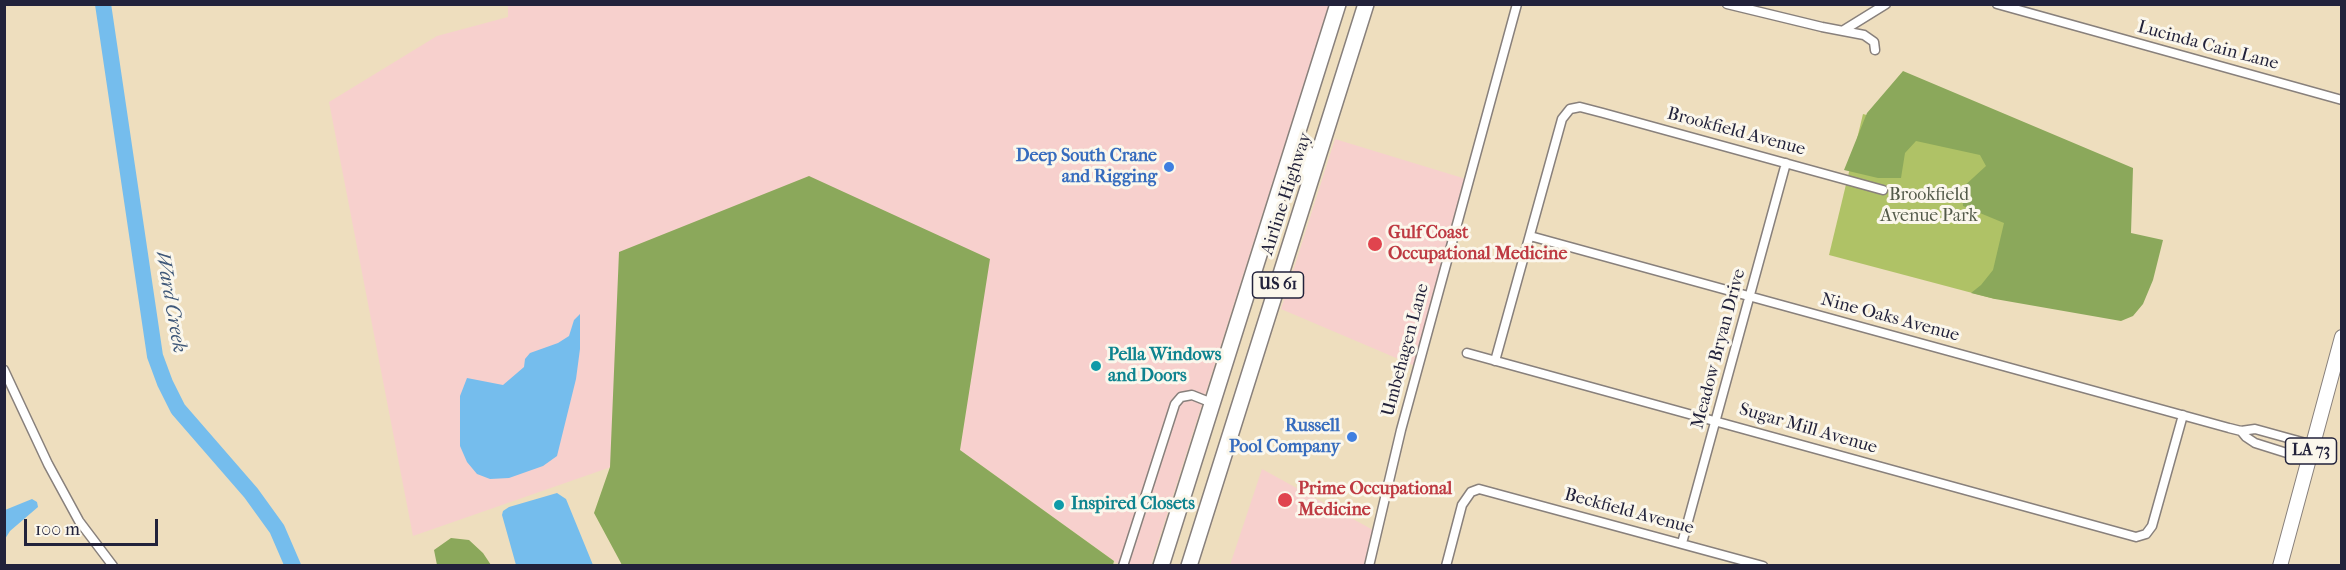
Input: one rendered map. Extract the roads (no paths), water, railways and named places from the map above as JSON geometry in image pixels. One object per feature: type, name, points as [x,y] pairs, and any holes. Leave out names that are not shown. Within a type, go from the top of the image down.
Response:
[{"type":"highway","name":"Airline Highway","points":[[1161,566],[1338,4]]},
{"type":"highway","name":"Airline Highway","points":[[1189,566],[1366,4]]},
{"type":"highway","points":[[1259,343],[1271,282],[1308,162],[1306,152],[1294,146]]},
{"type":"main road","name":"LA 73","points":[[2280,566],[2342,337]]},
{"type":"street","name":"Umbehagen Lane","points":[[1368,566],[1401,430],[1517,4]]},
{"type":"street","points":[[1727,4],[1864,35],[1874,42],[1875,50]]},
{"type":"street","points":[[1844,30],[1886,4]]},
{"type":"street","name":"Lucinda Cain Lane","points":[[1997,4],[2342,99]]},
{"type":"street","name":"Brookfield Avenue","points":[[1530,236],[1562,119],[1570,109],[1580,107],[1883,190]]},
{"type":"street","name":"Meadow Bryan Drive","points":[[1682,543],[1786,164]]},
{"type":"street","points":[[1495,361],[1530,236]]},
{"type":"street","name":"Nine Oaks Avenue","points":[[1530,236],[2183,416],[2241,431],[2255,429],[2313,445]]},
{"type":"street","name":"Sugar Mill Avenue","points":[[1467,353],[2126,535],[2140,536],[2149,532],[2152,526],[2183,416]]},
{"type":"street","points":[[4,370],[68,502],[79,521],[113,566]]},
{"type":"street","points":[[1123,566],[1175,404],[1181,397],[1192,395],[1212,403]]},
{"type":"street","name":"Nine Oaks Avenue","points":[[2241,431],[2246,438],[2255,443],[2309,460]]},
{"type":"street","name":"Beckfield Avenue","points":[[1446,566],[1465,498],[1471,492],[1479,489],[1763,566]]},
{"type":"water","points":[[580,314],[580,349],[576,379],[557,456],[543,466],[509,478],[490,479],[477,474],[467,462],[460,446],[460,396],[467,378],[503,385],[524,367],[525,359],[530,353],[558,343],[569,336],[574,320]]},
{"type":"water","points":[[557,493],[566,499],[593,565],[516,565],[502,515],[503,511],[509,507]]},
{"type":"water","points":[[32,499],[37,502],[38,507],[10,531],[5,539],[5,510]]},
{"type":"waterway","name":"Ward Creek","points":[[103,4],[155,356],[178,409],[251,493],[277,529],[293,566]]},
{"type":"place","name":"Deep South Crane and Rigging","points":[[1169,167]]},
{"type":"place","name":"Gulf Coast Occupational Medicine","points":[[1375,244]]},
{"type":"place","name":"Pella Windows and Doors","points":[[1096,366]]},
{"type":"place","name":"Russell Pool Company","points":[[1352,437]]},
{"type":"place","name":"Prime Occupational Medicine","points":[[1285,500]]},
{"type":"place","name":"Inspired Closets","points":[[1059,505]]},
{"type":"park label","name":"Brookfield Avenue Park","points":[[1929,206]]}]
